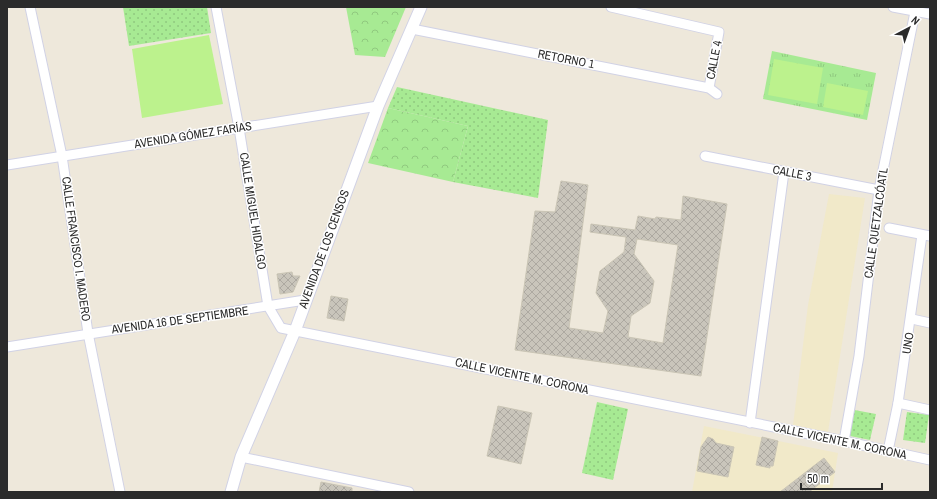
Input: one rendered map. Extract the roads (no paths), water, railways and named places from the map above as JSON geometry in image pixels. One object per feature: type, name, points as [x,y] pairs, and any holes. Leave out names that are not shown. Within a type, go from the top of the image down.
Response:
[{"type":"street","name":"CALLE FRANCISCO I. MADERO","points":[[30,7],[62,156],[88,333],[120,492]]},
{"type":"street","name":"CALLE MIGUEL HIDALGO","points":[[216,7],[239,128],[268,306],[281,328],[295,330]]},
{"type":"street","name":"AVENIDA DE LOS CENSOS","points":[[231,492],[240,457],[295,330],[378,106],[421,7]]},
{"type":"street","name":"CALLE 4","points":[[611,7],[719,32],[709,88]]},
{"type":"street","points":[[893,7],[916,10],[930,14]]},
{"type":"street","name":"CALLE QUETZALCÓATL","points":[[844,441],[858,356],[879,190],[890,128],[916,10]]},
{"type":"street","name":"RETORNO 1","points":[[412,28],[709,88],[717,94]]},
{"type":"street","name":"AVENIDA GÓMEZ FARÍAS","points":[[7,165],[378,106]]},
{"type":"street","name":"CALLE 3","points":[[705,156],[879,190]]},
{"type":"street","points":[[750,423],[784,172]]},
{"type":"street","points":[[889,228],[926,235]]},
{"type":"street","name":"UNO","points":[[888,451],[898,403],[926,235]]},
{"type":"street","name":"AVENIDA 16 DE SEPTIEMBRE","points":[[7,346],[305,300]]},
{"type":"street","points":[[912,320],[930,323]]},
{"type":"street","name":"CALLE VICENTE M. CORONA","points":[[295,330],[844,441],[930,460]]},
{"type":"street","points":[[898,403],[930,410]]},
{"type":"street","points":[[240,457],[409,492]]}]
